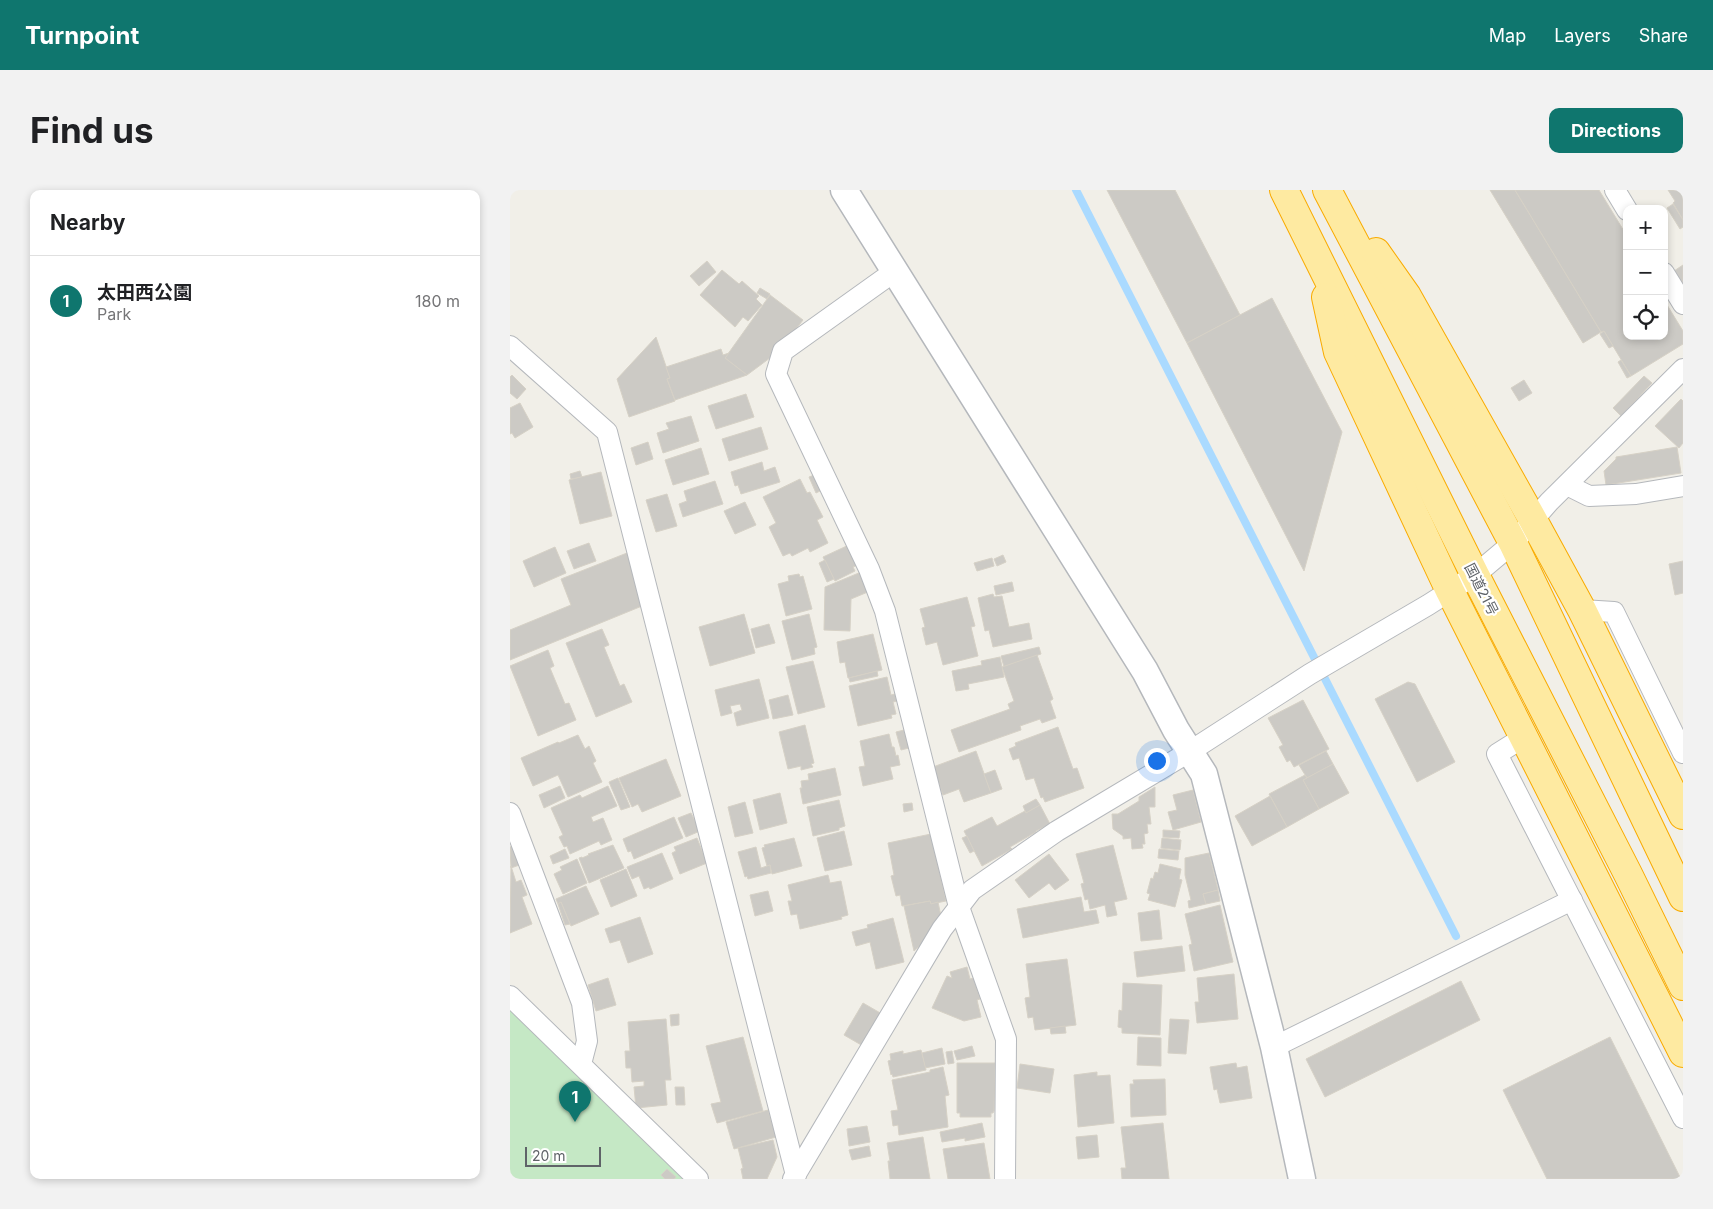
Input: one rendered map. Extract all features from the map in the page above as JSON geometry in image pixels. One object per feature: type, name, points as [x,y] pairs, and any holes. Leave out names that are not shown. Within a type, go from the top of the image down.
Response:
[{"type":"highway","name":"国道21号","points":[[1284,190],[1475,575],[1628,874],[1683,986]]},
{"type":"highway","points":[[1327,190],[1514,543],[1683,897]]},
{"type":"highway","points":[[1331,190],[1408,296],[1582,610],[1683,815]]},
{"type":"highway","points":[[1317,256],[1338,352],[1450,591],[1683,1053]]},
{"type":"street","points":[[844,190],[1145,671],[1189,752],[1204,774],[1274,1047],[1302,1179]]},
{"type":"street","points":[[1615,190],[1624,205]]},
{"type":"street","points":[[895,271],[783,351],[776,374],[869,569],[885,611],[959,907],[1006,1039],[1005,1179]]},
{"type":"street","points":[[1668,280],[1683,304]]},
{"type":"street","points":[[510,346],[608,432],[795,1177]]},
{"type":"street","points":[[795,1177],[942,929],[972,890],[1057,831],[1189,752],[1310,674],[1475,575],[1514,543],[1549,502],[1683,369]]},
{"type":"street","points":[[1567,486],[1590,496],[1636,494],[1683,486]]},
{"type":"street","points":[[1582,610],[1614,612],[1683,753]]},
{"type":"street","points":[[1524,737],[1497,754],[1683,1118]]},
{"type":"street","points":[[510,813],[582,1002],[587,1041],[581,1064]]},
{"type":"street","points":[[1274,1047],[1572,900]]},
{"type":"street","points":[[510,996],[698,1179]]},
{"type":"green space","points":[[510,996],[698,1179],[510,1179]]},
{"type":"building","points":[[1107,190],[1175,190],[1240,315],[1187,343]]},
{"type":"building","points":[[1490,190],[1515,190],[1601,332],[1583,343]]},
{"type":"building","points":[[1515,190],[1599,190],[1623,229],[1623,340],[1668,340],[1668,307],[1683,331],[1683,344],[1631,376],[1604,331],[1601,332]]},
{"type":"building","points":[[1668,190],[1683,190],[1683,220],[1673,203],[1675,201]]},
{"type":"building","points":[[1673,204],[1683,220],[1683,227],[1680,229],[1668,210],[1668,207]]},
{"type":"building","points":[[707,261],[716,272],[699,286],[690,276]]},
{"type":"building","points":[[1683,265],[1683,290],[1671,273]]},
{"type":"building","points":[[722,270],[739,284],[742,281],[759,296],[756,299],[762,305],[748,321],[743,317],[735,327],[700,295]]},
{"type":"building","points":[[760,288],[770,294],[767,299],[757,293]]},
{"type":"building","points":[[770,295],[803,320],[778,352],[747,375],[725,358]]},
{"type":"building","points":[[1272,298],[1342,432],[1304,571],[1187,343]]},
{"type":"building","points":[[1604,331],[1613,346],[1609,348],[1600,334]]},
{"type":"building","points":[[656,337],[670,378],[667,379],[675,401],[629,417],[617,379]]},
{"type":"building","points":[[721,349],[723,355],[729,353],[725,358],[747,375],[675,400],[667,379],[670,378],[666,367]]},
{"type":"building","points":[[1621,360],[1631,376],[1627,378],[1618,362]]},
{"type":"building","points":[[512,375],[526,389],[517,399],[510,393],[510,377]]},
{"type":"building","points":[[1644,376],[1652,383],[1621,416],[1613,408]]},
{"type":"building","points":[[1524,380],[1532,393],[1519,401],[1511,388]]},
{"type":"building","points":[[746,394],[754,417],[716,429],[708,406]]},
{"type":"building","points":[[1681,399],[1683,401],[1683,443],[1679,448],[1655,426]]},
{"type":"building","points":[[520,403],[533,427],[515,438],[512,433],[510,434],[510,408]]},
{"type":"building","points":[[691,416],[699,441],[663,453],[657,433],[669,429],[666,423]]},
{"type":"building","points":[[761,427],[768,449],[729,461],[722,439]]},
{"type":"building","points":[[648,442],[653,459],[636,465],[631,448]]},
{"type":"building","points":[[1677,447],[1681,473],[1606,485],[1604,471],[1616,457]]},
{"type":"building","points":[[701,448],[709,474],[673,485],[665,460]]},
{"type":"building","points":[[762,462],[764,471],[775,467],[780,482],[741,494],[738,485],[735,486],[731,472]]},
{"type":"building","points":[[580,471],[582,477],[571,479],[570,474]]},
{"type":"building","points":[[601,472],[612,516],[580,524],[569,480]]},
{"type":"building","points":[[817,474],[824,489],[816,493],[809,477]]},
{"type":"building","points":[[800,479],[807,493],[810,492],[823,517],[817,520],[828,543],[810,552],[808,548],[792,556],[790,553],[783,556],[769,527],[776,523],[763,497]]},
{"type":"building","points":[[715,481],[723,504],[683,517],[679,504],[687,501],[684,491]]},
{"type":"building","points":[[667,494],[677,526],[656,532],[646,500]]},
{"type":"building","points":[[745,502],[756,525],[735,534],[724,511]]},
{"type":"building","points":[[589,543],[596,561],[574,569],[567,551]]},
{"type":"building","points":[[851,544],[860,564],[853,567],[855,571],[835,581],[823,557]]},
{"type":"building","points":[[555,547],[566,573],[534,587],[523,561]]},
{"type":"building","points":[[627,553],[642,606],[510,660],[510,630],[571,605],[561,579]]},
{"type":"building","points":[[1003,555],[1006,562],[997,566],[994,559]]},
{"type":"building","points":[[992,558],[994,566],[977,571],[974,563]]},
{"type":"building","points":[[825,560],[834,579],[827,582],[819,563]]},
{"type":"building","points":[[1683,561],[1683,593],[1675,595],[1669,564]]},
{"type":"building","points":[[866,570],[875,589],[851,599],[850,631],[824,630],[825,587]]},
{"type":"building","points":[[799,574],[800,577],[803,576],[812,609],[786,616],[778,584],[789,581],[788,576]]},
{"type":"building","points":[[1012,582],[1014,591],[996,595],[994,586]]},
{"type":"building","points":[[993,594],[994,597],[1002,596],[1009,627],[1029,623],[1032,639],[993,647],[989,630],[985,631],[978,598]]},
{"type":"building","points":[[967,597],[975,626],[971,627],[978,656],[943,665],[937,642],[926,645],[922,628],[925,627],[920,609]]},
{"type":"building","points":[[744,614],[755,653],[710,666],[699,627]]},
{"type":"building","points":[[809,614],[817,647],[814,648],[815,654],[792,660],[782,621]]},
{"type":"building","points":[[769,624],[775,643],[756,648],[751,629]]},
{"type":"building","points":[[602,629],[609,645],[604,647],[620,686],[624,684],[632,702],[596,717],[566,643]]},
{"type":"building","points":[[873,634],[882,670],[848,678],[845,662],[840,663],[837,642]]},
{"type":"building","points":[[1039,647],[1041,654],[1004,667],[1001,656]]},
{"type":"building","points":[[548,650],[554,666],[550,668],[565,704],[569,703],[576,720],[538,736],[510,666]]},
{"type":"building","points":[[1037,655],[1053,699],[1050,701],[1056,718],[1042,723],[1040,719],[1020,726],[1021,730],[959,752],[951,730],[1010,709],[1008,704],[1014,701],[1002,667]]},
{"type":"building","points":[[1000,657],[1004,677],[968,684],[969,689],[956,691],[952,671],[982,665],[981,661]]},
{"type":"building","points":[[813,661],[825,707],[798,714],[786,667]]},
{"type":"building","points":[[877,671],[878,676],[850,682],[849,678]]},
{"type":"building","points":[[887,677],[891,695],[895,694],[897,701],[893,702],[896,714],[891,715],[892,718],[858,726],[849,686]]},
{"type":"building","points":[[759,679],[769,718],[737,726],[734,713],[742,710],[740,704],[730,706],[732,713],[721,716],[715,690]]},
{"type":"building","points":[[1408,682],[1415,684],[1455,762],[1417,782],[1375,699]]},
{"type":"building","points":[[788,695],[793,715],[773,719],[769,700]]},
{"type":"building","points":[[1303,700],[1329,749],[1294,767],[1290,760],[1287,762],[1279,747],[1283,745],[1268,718]]},
{"type":"building","points":[[805,725],[814,763],[811,764],[813,767],[801,770],[801,766],[788,769],[779,732]]},
{"type":"building","points":[[1058,727],[1073,769],[1077,768],[1084,788],[1045,802],[1043,797],[1041,798],[1034,778],[1026,780],[1019,758],[1013,760],[1009,749],[1016,746],[1015,743]]},
{"type":"building","points":[[904,730],[909,748],[901,750],[896,732]]},
{"type":"building","points":[[889,734],[892,747],[894,747],[896,756],[898,755],[900,765],[890,767],[893,779],[863,786],[859,767],[865,766],[860,741]]},
{"type":"building","points":[[578,735],[585,749],[589,746],[596,761],[593,763],[602,782],[568,797],[558,775],[533,786],[521,758]]},
{"type":"building","points":[[976,751],[991,793],[964,802],[959,789],[943,795],[933,767]]},
{"type":"building","points":[[1326,751],[1333,764],[1307,778],[1299,765]]},
{"type":"building","points":[[666,759],[681,796],[642,812],[638,804],[632,807],[619,778]]},
{"type":"building","points":[[1333,764],[1349,793],[1319,809],[1303,780]]},
{"type":"building","points":[[835,768],[841,795],[803,804],[800,788],[802,788],[801,781],[809,780],[808,774]]},
{"type":"building","points":[[995,770],[1002,789],[991,793],[984,774]]},
{"type":"building","points":[[1305,775],[1307,778],[1303,780],[1319,809],[1287,827],[1269,794]]},
{"type":"building","points":[[618,778],[630,807],[621,810],[609,782]]},
{"type":"building","points":[[560,786],[565,798],[544,808],[539,795]]},
{"type":"building","points":[[608,786],[617,806],[591,817],[593,822],[603,818],[612,840],[601,845],[599,841],[570,854],[567,846],[564,847],[559,837],[563,835],[551,808],[580,795],[582,798]]},
{"type":"building","points":[[1155,787],[1155,807],[1149,807],[1151,824],[1147,824],[1148,833],[1144,834],[1145,844],[1142,844],[1143,848],[1132,849],[1131,838],[1123,839],[1123,836],[1113,829],[1112,814],[1118,814],[1139,801],[1139,797]]},
{"type":"building","points":[[1193,790],[1201,822],[1173,830],[1168,812],[1177,810],[1173,795]]},
{"type":"building","points":[[780,793],[787,823],[760,830],[753,800]]},
{"type":"building","points":[[1270,796],[1287,827],[1252,846],[1235,816]]},
{"type":"building","points":[[1036,799],[1040,805],[1026,813],[1023,806]]},
{"type":"building","points":[[839,800],[845,826],[839,828],[839,830],[813,836],[807,807]]},
{"type":"building","points":[[745,802],[753,833],[735,837],[728,807]]},
{"type":"building","points":[[912,803],[913,810],[904,812],[903,804]]},
{"type":"building","points":[[1040,805],[1050,824],[982,866],[964,831],[992,817],[997,826]]},
{"type":"building","points":[[691,813],[700,831],[686,837],[678,818]]},
{"type":"building","points":[[674,817],[683,838],[634,859],[631,851],[628,852],[623,839]]},
{"type":"building","points":[[1163,830],[1180,831],[1179,838],[1163,837]]},
{"type":"building","points":[[844,831],[852,865],[825,871],[817,838]]},
{"type":"building","points":[[931,834],[946,901],[931,904],[930,901],[902,906],[900,895],[896,896],[891,876],[894,875],[888,843]]},
{"type":"building","points":[[967,836],[974,851],[970,853],[962,838]]},
{"type":"building","points":[[697,838],[707,863],[680,874],[672,853],[676,851],[674,847]]},
{"type":"building","points":[[794,838],[802,866],[772,874],[770,865],[767,866],[762,848],[765,847],[764,845]]},
{"type":"building","points":[[1162,838],[1181,840],[1180,850],[1161,848]]},
{"type":"building","points":[[516,845],[522,864],[511,868],[510,847]]},
{"type":"building","points":[[613,845],[624,868],[589,883],[579,858]]},
{"type":"building","points":[[1113,845],[1127,899],[1114,902],[1117,915],[1107,917],[1105,905],[1090,909],[1088,899],[1085,900],[1081,884],[1084,883],[1076,854]]},
{"type":"building","points":[[756,847],[761,868],[770,865],[771,873],[748,879],[747,876],[745,877],[738,852]]},
{"type":"building","points":[[565,849],[569,858],[553,864],[550,856]]},
{"type":"building","points":[[1159,849],[1179,851],[1178,860],[1158,858]]},
{"type":"building","points":[[662,853],[673,879],[650,889],[649,887],[644,889],[639,876],[632,879],[627,867]]},
{"type":"building","points":[[1209,853],[1218,890],[1203,894],[1206,904],[1189,908],[1188,901],[1191,900],[1185,875],[1185,858]]},
{"type":"building","points":[[1049,854],[1069,880],[1055,890],[1049,883],[1029,898],[1015,880]]},
{"type":"building","points":[[577,859],[587,883],[563,894],[554,874],[562,870],[560,867]]},
{"type":"building","points":[[1160,864],[1181,869],[1179,879],[1182,880],[1175,907],[1148,900],[1150,894],[1147,893],[1151,878],[1153,879],[1155,872],[1158,873]]},
{"type":"building","points":[[511,866],[516,882],[521,880],[527,895],[522,897],[532,924],[510,933]]},
{"type":"building","points":[[626,869],[637,896],[611,907],[600,880]]},
{"type":"building","points":[[828,875],[830,883],[841,881],[848,915],[841,917],[842,919],[800,929],[797,914],[791,915],[788,901],[792,901],[788,885]]},
{"type":"building","points":[[586,886],[599,914],[571,926],[561,902],[558,904],[556,899]]},
{"type":"building","points":[[1218,890],[1220,901],[1206,904],[1203,894]]},
{"type":"building","points":[[768,891],[773,911],[755,916],[750,895]]},
{"type":"building","points":[[1081,897],[1084,912],[1096,910],[1099,923],[1023,938],[1017,909]]},
{"type":"building","points":[[930,901],[931,904],[938,902],[942,921],[936,931],[914,951],[904,906]]},
{"type":"building","points":[[561,902],[570,924],[565,925],[558,904]]},
{"type":"building","points":[[1220,905],[1233,962],[1194,971],[1189,945],[1192,944],[1185,914]]},
{"type":"building","points":[[1159,910],[1162,939],[1141,941],[1138,913]]},
{"type":"building","points":[[640,917],[653,954],[628,963],[620,940],[610,943],[605,929]]},
{"type":"building","points":[[893,918],[904,962],[876,969],[870,942],[856,946],[852,932],[868,928],[867,925]]},
{"type":"building","points":[[1182,946],[1185,971],[1137,977],[1134,952]]},
{"type":"building","points":[[1067,959],[1076,1025],[1035,1030],[1033,1017],[1028,1018],[1025,998],[1030,997],[1026,964]]},
{"type":"building","points":[[967,967],[970,979],[974,978],[980,999],[977,1000],[981,1017],[964,1021],[932,1008],[947,976],[952,978],[950,972]]},
{"type":"building","points":[[1234,974],[1238,1019],[1197,1023],[1195,1002],[1199,1002],[1197,978]]},
{"type":"building","points":[[608,978],[616,1005],[596,1011],[588,985]]},
{"type":"building","points":[[1461,981],[1480,1020],[1325,1097],[1306,1059]]},
{"type":"building","points":[[1123,983],[1162,985],[1160,1035],[1122,1033],[1122,1028],[1118,1027],[1119,1010],[1122,1011]]},
{"type":"building","points":[[863,1003],[882,1014],[863,1046],[844,1035]]},
{"type":"building","points":[[679,1014],[679,1025],[671,1026],[670,1015]]},
{"type":"building","points":[[666,1019],[671,1080],[665,1080],[667,1105],[636,1108],[634,1087],[644,1086],[644,1081],[632,1082],[631,1068],[626,1068],[625,1051],[630,1051],[628,1022]]},
{"type":"building","points":[[1170,1019],[1189,1020],[1186,1054],[1168,1053]]},
{"type":"building","points":[[1065,1026],[1066,1033],[1051,1034],[1050,1028]]},
{"type":"building","points":[[743,1037],[763,1111],[717,1123],[711,1104],[721,1102],[706,1046]]},
{"type":"building","points":[[1138,1037],[1161,1038],[1161,1066],[1137,1065]]},
{"type":"building","points":[[1610,1037],[1681,1179],[1547,1179],[1503,1090]]},
{"type":"building","points":[[972,1046],[975,1056],[957,1060],[954,1051]]},
{"type":"building","points":[[942,1048],[945,1064],[925,1068],[922,1053]]},
{"type":"building","points":[[921,1050],[926,1070],[893,1077],[891,1075],[888,1061],[891,1060],[890,1054],[903,1051],[903,1054]]},
{"type":"building","points":[[952,1051],[954,1063],[948,1064],[946,1052]]},
{"type":"building","points":[[957,1063],[995,1063],[994,1111],[991,1113],[991,1117],[960,1117],[960,1113],[957,1113]]},
{"type":"building","points":[[1236,1063],[1237,1068],[1247,1066],[1252,1098],[1220,1103],[1217,1089],[1214,1090],[1210,1067]]},
{"type":"building","points":[[1020,1064],[1054,1069],[1050,1093],[1017,1088]]},
{"type":"building","points":[[943,1067],[949,1095],[945,1096],[948,1127],[899,1135],[898,1125],[893,1126],[891,1111],[898,1110],[892,1080],[930,1072],[930,1070]]},
{"type":"building","points":[[1097,1072],[1097,1076],[1110,1075],[1114,1123],[1078,1127],[1074,1075]]},
{"type":"building","points":[[1165,1079],[1166,1115],[1131,1117],[1130,1084],[1134,1084],[1133,1080]]},
{"type":"building","points":[[675,1087],[684,1087],[685,1105],[676,1105]]},
{"type":"building","points":[[768,1110],[776,1137],[734,1149],[726,1122]]},
{"type":"building","points":[[982,1123],[985,1137],[965,1141],[965,1138],[942,1142],[940,1132]]},
{"type":"building","points":[[1163,1123],[1169,1179],[1122,1179],[1121,1168],[1126,1168],[1121,1127]]},
{"type":"building","points":[[867,1126],[870,1142],[849,1146],[847,1129]]},
{"type":"building","points":[[1097,1135],[1099,1157],[1078,1159],[1076,1137]]},
{"type":"building","points":[[923,1137],[930,1179],[890,1179],[887,1143]]},
{"type":"building","points":[[773,1140],[777,1157],[767,1179],[743,1179],[741,1169],[743,1168],[738,1148]]},
{"type":"building","points":[[984,1143],[990,1179],[948,1179],[943,1149]]},
{"type":"building","points":[[869,1146],[871,1156],[852,1160],[849,1150]]},
{"type":"building","points":[[667,1169],[676,1177],[674,1179],[665,1179],[661,1175]]},
{"type":"waterway","points":[[1076,190],[1456,936]]},
{"type":"place","name":"太田西公園","points":[[575,1122]]}]
